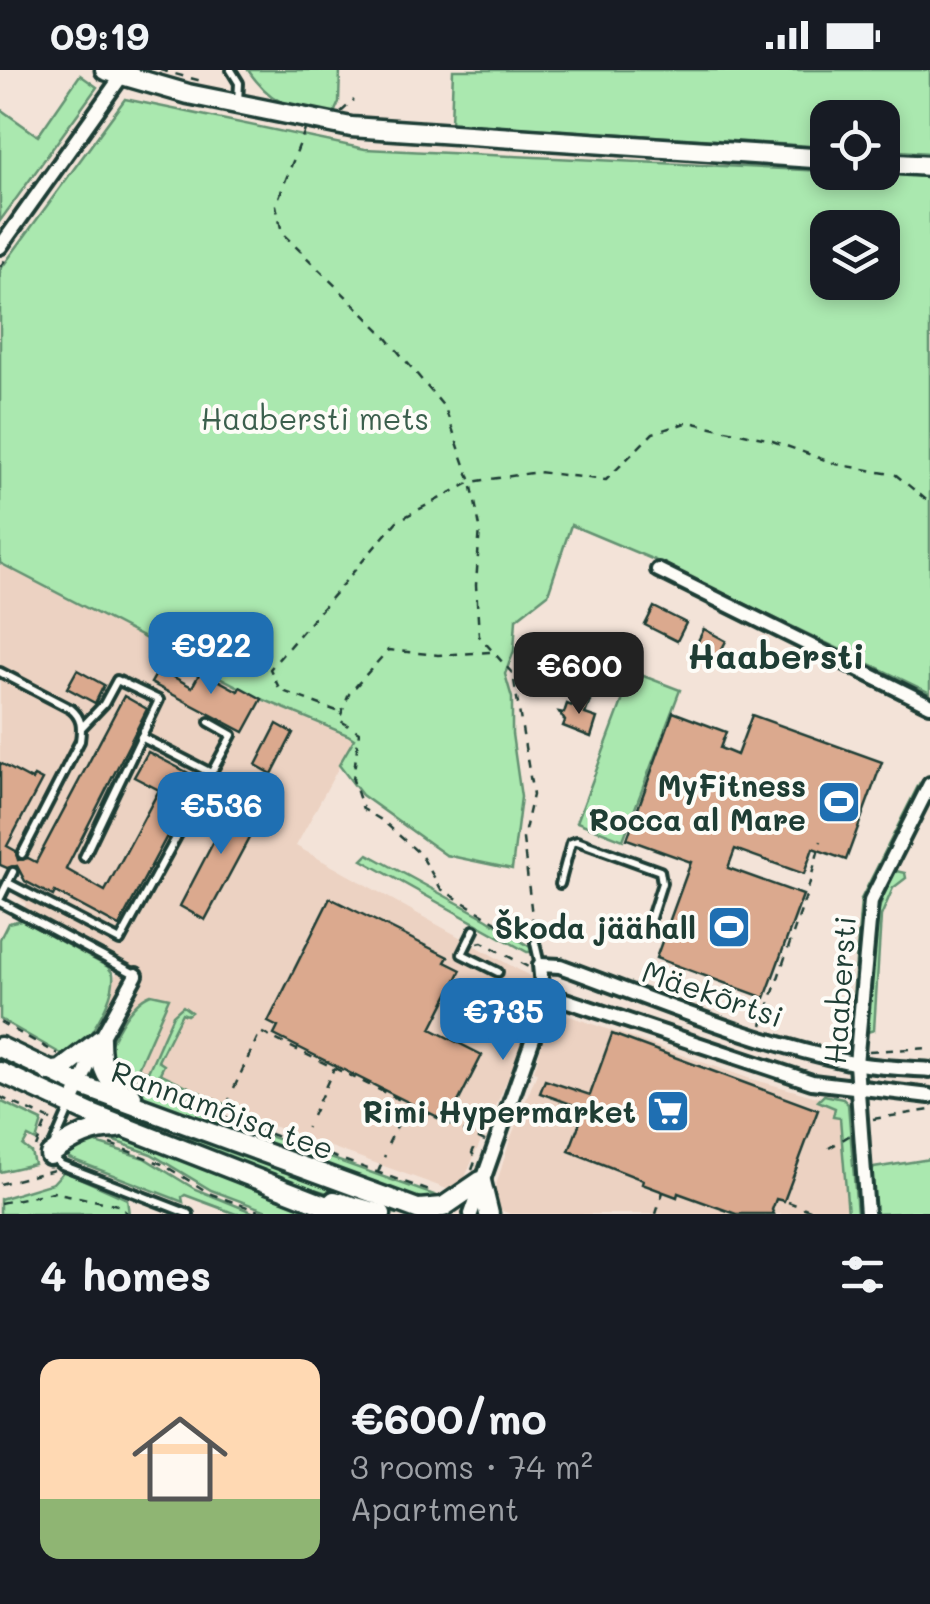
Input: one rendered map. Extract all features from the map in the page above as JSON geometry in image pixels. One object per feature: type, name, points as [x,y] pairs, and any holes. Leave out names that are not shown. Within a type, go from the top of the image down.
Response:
[{"type":"main road","points":[[117,72],[238,104],[351,127],[810,158]]},
{"type":"main road","points":[[900,164],[930,166]]},
{"type":"main road","points":[[48,1072],[71,1064],[100,1040]]},
{"type":"main road","points":[[100,1040],[100,1064],[108,1080],[144,1101],[156,1114]]},
{"type":"main road","name":"Rannamõisa tee","points":[[0,1047],[80,1085],[425,1212]]},
{"type":"main road","name":"Rannamõisa tee","points":[[0,1072],[126,1128],[347,1214]]},
{"type":"main road","points":[[49,1156],[66,1142],[100,1128],[126,1128]]},
{"type":"main road","points":[[425,1212],[454,1202],[474,1182],[488,1214]]},
{"type":"main road","points":[[280,1188],[381,1214]]},
{"type":"street","points":[[6,249],[117,72]]},
{"type":"street","points":[[658,570],[930,705]]},
{"type":"street","name":"Haabersti","points":[[867,1214],[857,1058],[871,902],[930,784]]},
{"type":"street","name":"Mäekõrtsi","points":[[537,970],[560,966],[742,1031],[857,1058],[930,1070]]},
{"type":"street","points":[[471,1214],[474,1182],[518,1088],[544,1007],[537,970]]},
{"type":"street","points":[[71,1105],[100,1040],[136,975]]},
{"type":"street","name":"Mäekõrtsi","points":[[544,992],[756,1066],[812,1082],[929,1104]]},
{"type":"lane","points":[[231,70],[239,83],[238,104]]},
{"type":"lane","points":[[0,672],[71,709],[80,716],[82,726],[80,741],[22,854]]},
{"type":"lane","points":[[82,726],[104,704],[116,680],[160,700],[84,857]]},
{"type":"lane","points":[[8,883],[120,940],[232,735],[209,722]]},
{"type":"lane","points":[[142,737],[211,773]]},
{"type":"lane","points":[[560,884],[571,843],[577,841],[660,871],[662,883],[648,927]]},
{"type":"lane","points":[[13,872],[0,900],[136,975]]},
{"type":"lane","points":[[474,930],[462,954],[498,972]]},
{"type":"lane","points":[[535,943],[537,970]]},
{"type":"lane","points":[[71,1105],[49,1156],[189,1214]]},
{"type":"path","points":[[336,117],[354,100]]},
{"type":"path","points":[[309,119],[276,206],[282,233],[381,332],[445,408],[470,482],[480,527],[479,636],[512,674],[533,795],[523,839],[535,943],[441,889],[421,856],[383,821],[362,809],[353,780],[359,732],[338,720],[349,694],[388,650],[438,655],[490,652]]},
{"type":"path","points":[[0,267],[6,249]]},
{"type":"path","points":[[270,669],[397,521],[470,482],[538,472],[606,480],[653,432],[689,422],[767,438],[836,464],[896,475],[930,504]]},
{"type":"path","points":[[199,639],[270,669],[280,690],[340,712]]},
{"type":"path","points":[[760,1029],[821,841]]},
{"type":"path","points":[[816,856],[822,858]]},
{"type":"path","points":[[800,912],[807,915]]},
{"type":"path","points":[[792,936],[798,938]]},
{"type":"path","points":[[476,944],[482,942],[537,970]]},
{"type":"path","points":[[784,958],[790,960]]},
{"type":"path","points":[[0,1022],[67,1060]]},
{"type":"path","points":[[234,1088],[260,1032],[478,1140],[485,1142],[491,1136]]},
{"type":"path","points":[[857,1058],[930,1048]]},
{"type":"path","points":[[312,1116],[334,1068]]},
{"type":"path","points":[[114,1076],[130,1073],[223,1117],[454,1202]]},
{"type":"path","points":[[0,1097],[57,1122]]},
{"type":"path","points":[[223,1117],[230,1098]]},
{"type":"path","points":[[867,1120],[929,1104]]},
{"type":"path","points":[[388,1144],[407,1106]]},
{"type":"path","points":[[0,1184],[49,1156],[48,1118]]},
{"type":"path","points":[[300,1145],[308,1126]]},
{"type":"path","points":[[829,1148],[853,1134]]},
{"type":"path","points":[[474,1182],[476,1159],[472,1154],[478,1140]]},
{"type":"path","points":[[109,1143],[162,1164],[211,1194],[266,1214]]},
{"type":"path","points":[[378,1174],[385,1155]]},
{"type":"path","points":[[0,1203],[53,1192],[118,1205],[128,1214]]},
{"type":"path","points":[[656,1214],[664,1192]]},
{"type":"path","points":[[788,1202],[821,1214]]},
{"type":"shaded area","points":[[0,563],[262,699],[354,739],[296,846],[535,979],[531,1025],[463,1182],[450,1190],[217,1106],[152,1073],[79,1046],[123,961],[24,908],[26,904],[17,896],[26,879],[0,865]]},
{"type":"shaded area","points":[[552,1010],[748,1078],[842,1104],[851,1214],[510,1214],[498,1209],[492,1198],[537,1073],[534,1071]]},
{"type":"green space","points":[[248,70],[340,70],[339,102],[334,113],[285,103],[267,92]]},
{"type":"green space","points":[[453,70],[930,70],[930,153],[900,151],[900,100],[810,100],[810,146],[451,123]]},
{"type":"green space","points":[[80,75],[97,87],[0,221],[0,109],[38,136]]},
{"type":"green space","name":"Haabersti mets","points":[[125,99],[365,149],[810,170],[810,190],[900,190],[900,175],[930,176],[930,693],[652,559],[571,525],[548,594],[516,619],[514,651],[505,674],[512,698],[512,734],[521,797],[512,869],[446,855],[362,795],[339,765],[354,739],[348,735],[262,699],[0,563],[0,270]]},
{"type":"green space","points":[[633,672],[680,690],[623,840],[577,822]]},
{"type":"green space","points":[[919,784],[921,789],[865,899],[851,1025],[861,899]]},
{"type":"green space","points":[[368,854],[487,919],[532,952],[362,860]]},
{"type":"green space","points":[[896,871],[905,873],[906,878],[893,888],[881,916],[874,1030],[864,1033],[876,918],[890,875]]},
{"type":"green space","points":[[21,920],[108,967],[113,974],[105,1008],[70,1059],[0,1019],[0,939],[8,923]]},
{"type":"green space","points":[[151,994],[169,998],[138,1068],[148,1072],[173,1015],[183,1006],[191,1012],[182,1013],[158,1061],[164,1065],[160,1073],[226,1105],[222,1112],[132,1071],[116,1073],[106,1063],[121,1023],[135,1005]]},
{"type":"green space","points":[[119,1077],[140,1080],[199,1111],[448,1200],[428,1202],[147,1099],[129,1090]]},
{"type":"green space","points":[[824,1095],[848,1104],[857,1214],[848,1214],[840,1118],[833,1117],[835,1108],[818,1101]]},
{"type":"green space","points":[[0,1101],[42,1121],[36,1141],[28,1137],[23,1146],[31,1152],[34,1164],[0,1172]]},
{"type":"green space","points":[[115,1133],[321,1214],[275,1214],[211,1190],[151,1154],[97,1135]]},
{"type":"green space","points":[[181,1136],[229,1148],[398,1211],[397,1214],[281,1179],[179,1139]]},
{"type":"green space","points":[[93,1142],[144,1158],[195,1189],[257,1214],[236,1214],[185,1195],[183,1202],[69,1158],[68,1153]]},
{"type":"green space","points":[[930,1159],[930,1212],[873,1214],[870,1174],[874,1168]]},
{"type":"green space","points":[[64,1171],[127,1199],[129,1214],[0,1214],[0,1199],[53,1183]]},
{"type":"building","points":[[654,607],[686,623],[677,641],[645,625]]},
{"type":"building","points":[[704,629],[726,641],[715,662],[693,651]]},
{"type":"building","points":[[163,662],[176,669],[172,676],[192,687],[201,671],[262,699],[244,732],[151,683]]},
{"type":"building","points":[[77,670],[104,685],[95,703],[67,688]]},
{"type":"building","points":[[124,696],[147,709],[66,869],[105,891],[159,790],[134,777],[148,752],[198,778],[119,926],[55,892],[53,896],[25,881],[17,866],[0,865],[0,763],[32,780],[34,776],[42,780],[7,846],[16,851],[18,860],[28,858],[36,862]]},
{"type":"building","points":[[576,696],[590,701],[585,714],[597,718],[591,737],[563,726],[565,721],[559,712],[564,713],[567,704],[572,706]]},
{"type":"building","points":[[673,712],[726,732],[720,748],[737,755],[752,715],[882,762],[846,860],[813,848],[804,874],[735,849],[728,868],[803,895],[765,998],[656,958],[691,862],[627,839]]},
{"type":"building","points":[[277,724],[293,733],[272,774],[256,765]]},
{"type":"building","points":[[231,796],[263,812],[205,920],[180,906],[215,839],[210,836],[216,824],[222,827],[232,809],[226,806]]},
{"type":"building","points":[[330,898],[448,957],[445,962],[461,970],[431,1029],[482,1055],[448,1122],[274,1035],[278,1027],[268,1022]]},
{"type":"building","points":[[612,1034],[818,1110],[784,1201],[776,1199],[774,1214],[736,1214],[678,1193],[677,1197],[569,1151],[585,1109],[540,1093],[545,1080],[590,1095]]},
{"type":"place","name":"MyFitness Rocca al Mare","points":[[839,802]]},
{"type":"place","name":"Škoda jäähall","points":[[729,927]]},
{"type":"place","name":"Rimi Hypermarket","points":[[668,1111]]},
{"type":"district","name":"Haabersti","points":[[776,655]]}]
